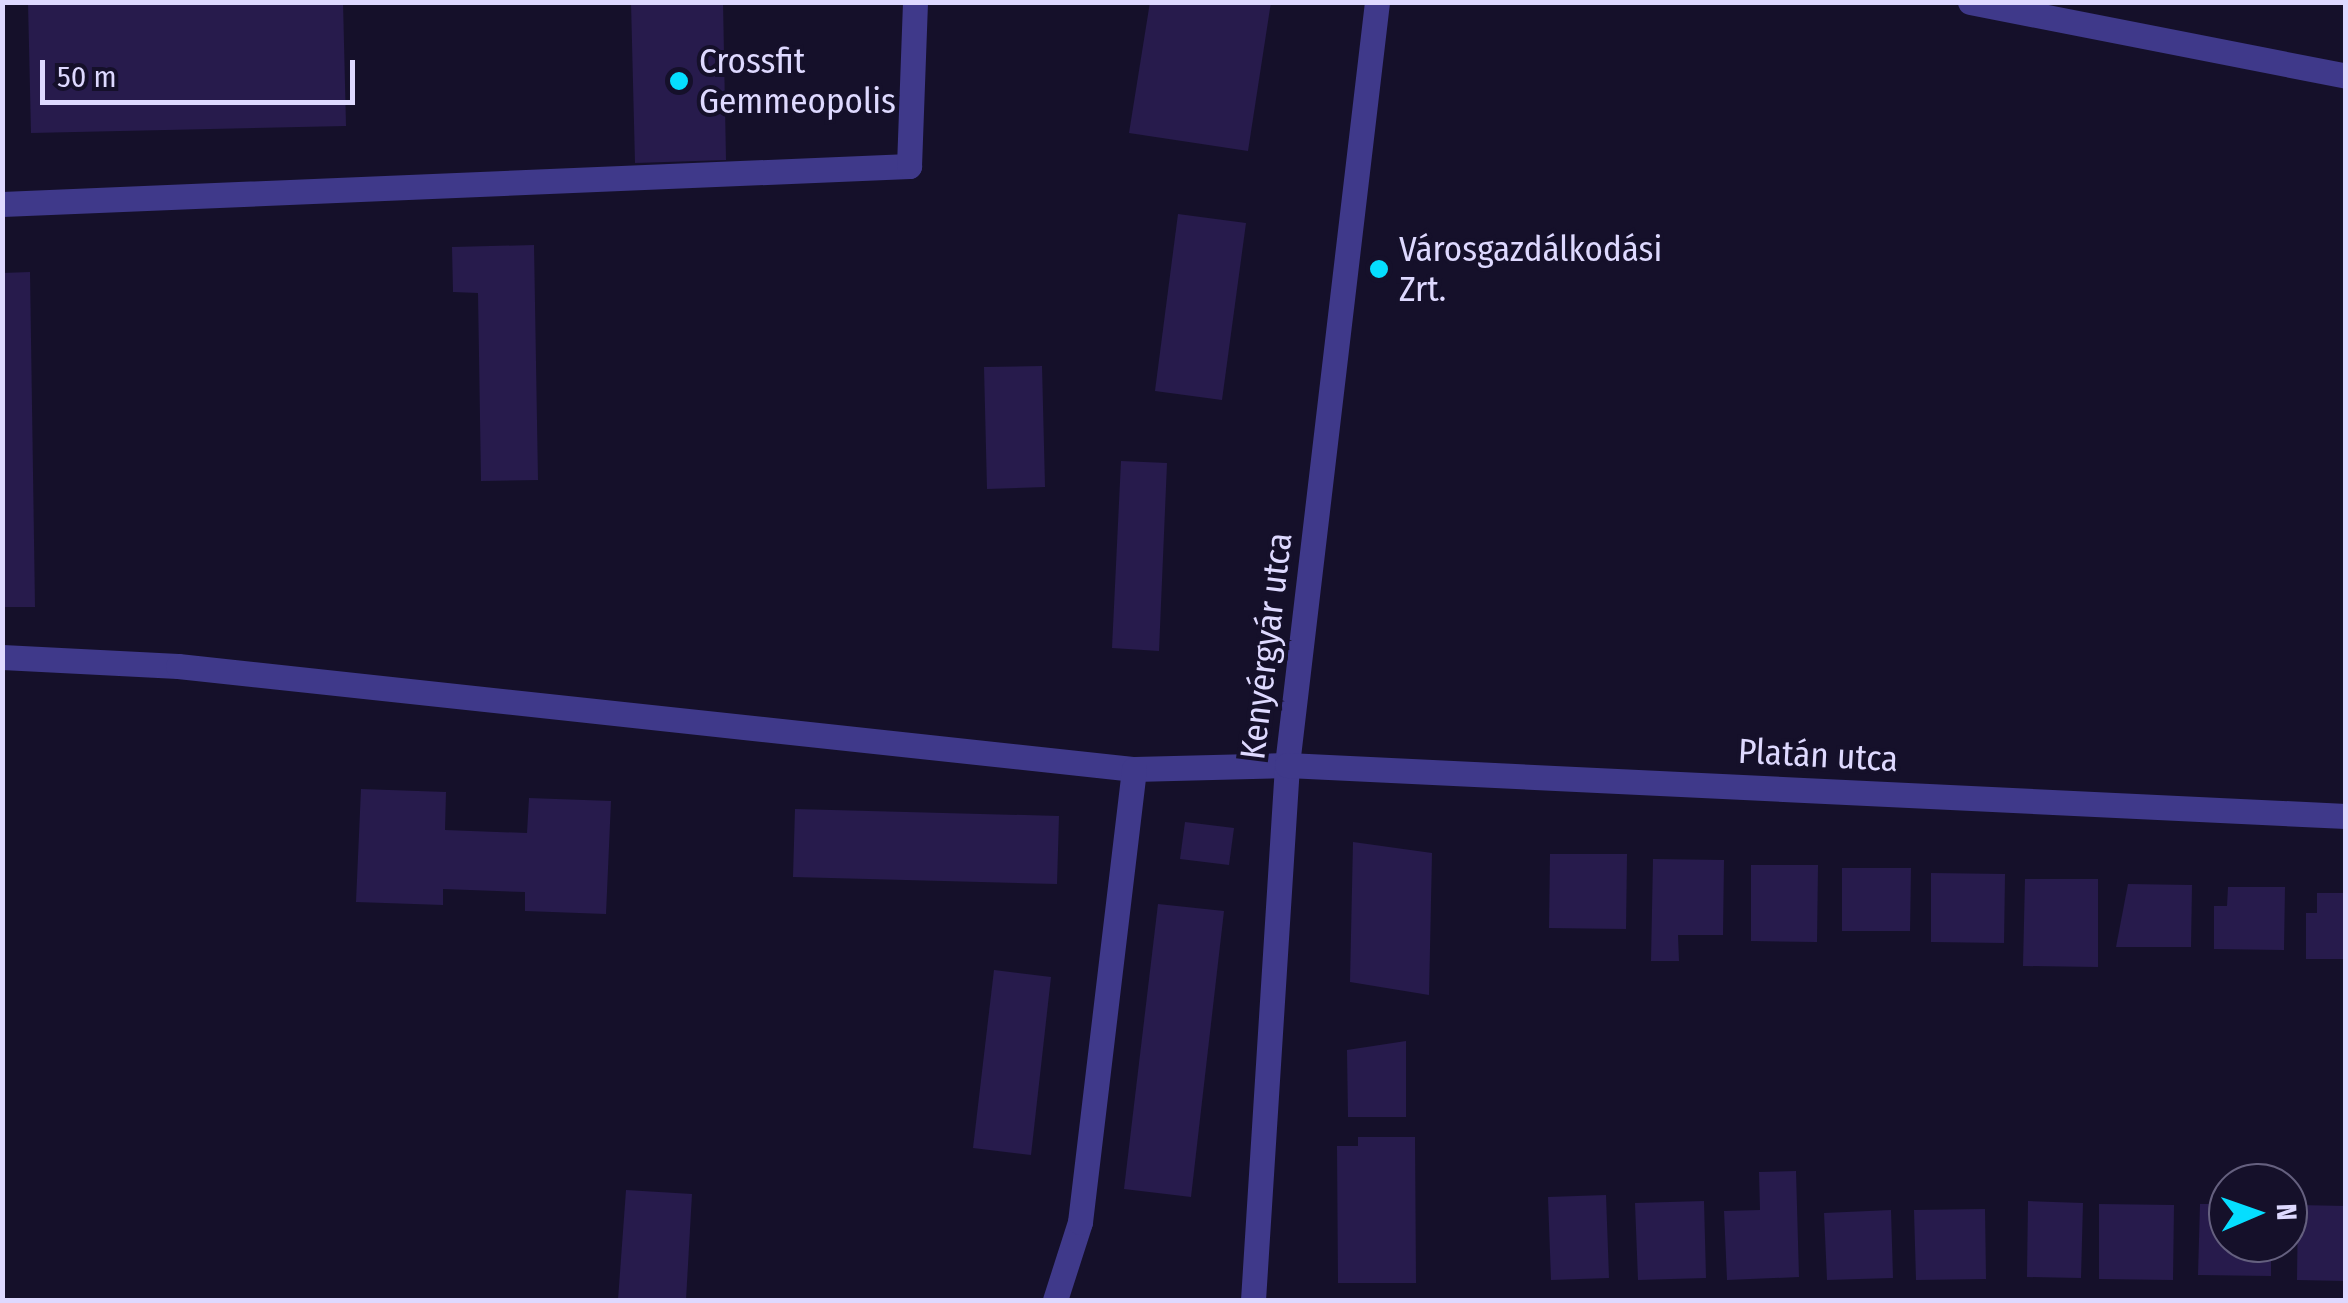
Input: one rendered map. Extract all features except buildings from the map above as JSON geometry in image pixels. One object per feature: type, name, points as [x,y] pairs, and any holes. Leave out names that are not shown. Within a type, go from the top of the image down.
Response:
[{"type":"street","points":[[2,204],[909,166],[916,2]]},
{"type":"street","name":"Kenyérgyár utca","points":[[1252,1300],[1287,765],[1377,2]]},
{"type":"street","points":[[1970,2],[2346,76]]},
{"type":"street","name":"Platán utca","points":[[2,657],[178,666],[1134,769],[1287,765],[2346,816]]},
{"type":"street","points":[[1055,1300],[1080,1222],[1134,769]]},
{"type":"place","name":"Crossfit Gemmeopolis","points":[[679,81]]},
{"type":"place","name":"Városgazdálkodási Zrt.","points":[[1379,269]]}]
